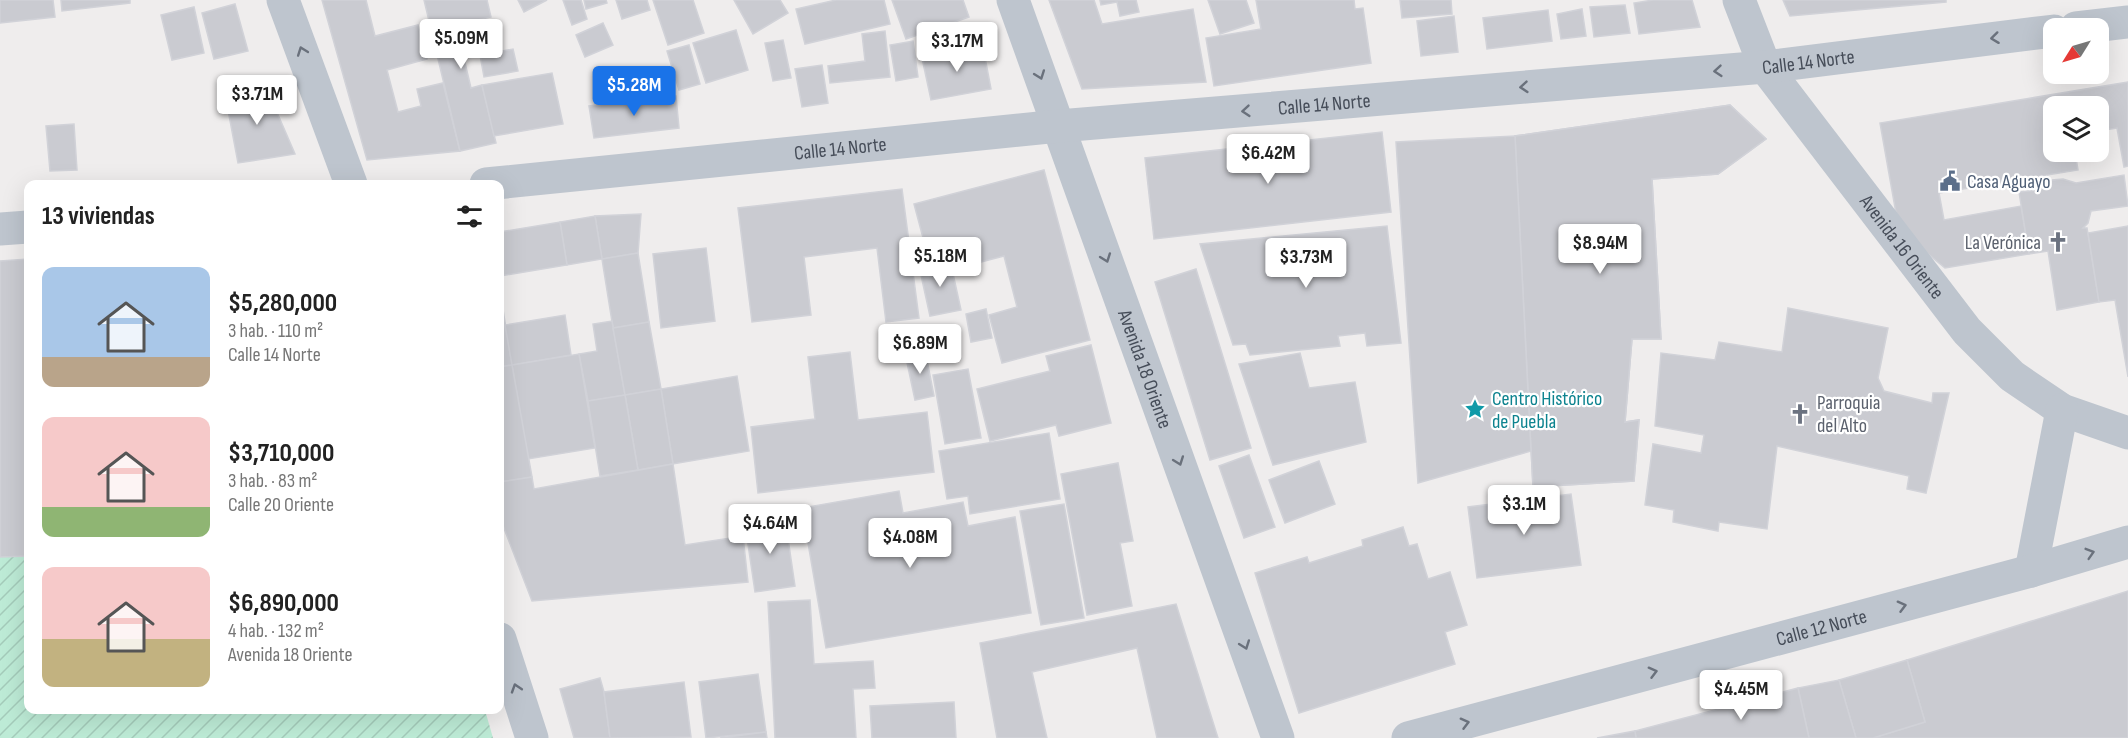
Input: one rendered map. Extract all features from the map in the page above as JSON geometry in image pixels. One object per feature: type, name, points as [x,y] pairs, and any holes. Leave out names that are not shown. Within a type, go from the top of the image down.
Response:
[{"type":"street","points":[[283,0],[350,180]]},
{"type":"street","name":"Avenida 18 Oriente","points":[[1013,0],[1278,738]]},
{"type":"street","name":"Avenida 16 Oriente","points":[[1739,0],[1765,67],[1967,331],[2012,376],[2062,410],[2128,433]]},
{"type":"street","points":[[2109,24],[2128,22]]},
{"type":"street","name":"Calle 14 Norte","points":[[504,182],[1059,126],[1765,67],[2043,32]]},
{"type":"street","points":[[0,229],[24,226]]},
{"type":"street","points":[[2031,571],[2062,410]]},
{"type":"street","name":"Calle 12 Norte","points":[[1408,738],[2031,571],[2128,542]]},
{"type":"street","points":[[504,651],[532,738]]},
{"type":"green space","points":[[24,259],[24,714],[486,714],[493,738],[0,738],[0,261]]},
{"type":"building","points":[[0,0],[53,0],[55,17],[0,23]]},
{"type":"building","points":[[61,0],[130,0],[130,3],[62,11]]},
{"type":"building","points":[[322,0],[366,0],[375,36],[418,25],[427,59],[387,70],[398,112],[421,106],[417,89],[443,83],[460,151],[367,160]]},
{"type":"building","points":[[424,0],[487,0],[491,17],[456,25],[471,88],[482,85],[496,143],[460,151]]},
{"type":"building","points":[[518,0],[547,0],[524,12]]},
{"type":"building","points":[[563,0],[581,0],[587,19],[572,25]]},
{"type":"building","points":[[584,0],[606,0],[607,3],[586,9]]},
{"type":"building","points":[[616,0],[647,0],[650,10],[622,19]]},
{"type":"building","points":[[653,0],[693,0],[704,33],[668,45]]},
{"type":"building","points":[[734,0],[780,0],[788,13],[753,34]]},
{"type":"building","points":[[836,0],[884,0],[890,24],[805,44],[796,9]]},
{"type":"building","points":[[892,0],[963,0],[969,17],[906,39]]},
{"type":"building","points":[[1049,0],[1094,0],[1102,24],[1193,9],[1206,82],[1082,89]]},
{"type":"building","points":[[1100,0],[1136,0],[1139,12],[1120,16],[1117,2],[1101,5]]},
{"type":"building","points":[[1208,0],[1246,0],[1254,23],[1220,34]]},
{"type":"building","points":[[1256,0],[1354,0],[1355,9],[1363,8],[1371,63],[1214,86],[1206,38],[1261,29]]},
{"type":"building","points":[[1400,0],[1451,0],[1452,14],[1402,18]]},
{"type":"building","points":[[1653,0],[1692,0],[1700,27],[1639,34],[1634,3]]},
{"type":"building","points":[[1783,0],[1946,0],[1946,2],[1790,16]]},
{"type":"building","points":[[235,4],[248,51],[214,59],[202,13]]},
{"type":"building","points":[[1625,5],[1630,33],[1594,37],[1590,7]]},
{"type":"building","points":[[194,7],[204,53],[172,60],[161,15]]},
{"type":"building","points":[[1582,9],[1586,36],[1561,39],[1557,14]]},
{"type":"building","points":[[1548,10],[1552,41],[1487,49],[1483,18]]},
{"type":"building","points":[[1454,16],[1458,52],[1421,56],[1417,21]]},
{"type":"building","points":[[603,23],[613,45],[585,57],[576,35]]},
{"type":"building","points":[[736,30],[748,70],[706,83],[693,43]]},
{"type":"building","points":[[885,31],[890,77],[830,83],[828,66],[865,61],[862,34]]},
{"type":"building","points":[[783,40],[791,78],[773,81],[765,43]]},
{"type":"building","points":[[913,41],[918,77],[896,81],[890,45]]},
{"type":"building","points":[[689,45],[700,84],[679,90],[667,51]]},
{"type":"building","points":[[983,47],[991,89],[931,100],[922,58]]},
{"type":"building","points":[[513,49],[518,71],[484,77],[480,55]]},
{"type":"building","points":[[822,65],[828,103],[802,107],[795,69]]},
{"type":"building","points":[[625,69],[628,100],[599,103],[596,71]]},
{"type":"building","points":[[552,73],[563,124],[494,136],[482,85]]},
{"type":"building","name":"Casa Aguayo","points":[[2128,82],[2128,166],[2124,167],[2117,128],[2109,129],[2109,96],[2043,96]]},
{"type":"building","points":[[266,87],[295,154],[238,163],[225,94]]},
{"type":"building","points":[[676,96],[679,128],[594,138],[589,106]]},
{"type":"building","name":"Casa Aguayo","points":[[2043,96],[2043,162],[2077,162],[2078,170],[1939,193],[1944,220],[2021,206],[2029,254],[1945,268],[1899,230],[1880,123]]},
{"type":"building","points":[[1730,105],[1766,139],[1718,174],[1652,179],[1661,339],[1632,339],[1625,422],[1639,420],[1634,481],[1533,487],[1515,136]],"holes":[[[1567,180],[1578,284],[1586,284],[1589,387],[1568,386],[1548,183]]]},
{"type":"building","points":[[1730,105],[1766,139],[1718,174],[1652,179],[1661,339],[1632,339],[1625,422],[1639,420],[1634,481],[1533,487],[1515,136]]},
{"type":"building","points":[[74,124],[77,170],[50,171],[46,126]]},
{"type":"building","points":[[1382,132],[1391,212],[1154,239],[1145,158]]},
{"type":"building","points":[[1515,136],[1531,451],[1418,483],[1396,142]]},
{"type":"building","points":[[1044,170],[1090,340],[1002,363],[989,315],[1017,307],[1004,256],[954,269],[947,243],[926,249],[914,204]]},
{"type":"building","name":"La Verónica","points":[[2124,175],[2128,206],[2091,211],[2088,223],[2083,228],[2087,228],[2099,302],[2057,310],[2048,251],[2029,254],[2019,192],[2038,190],[2052,180],[2063,179],[2076,183]]},
{"type":"building","points":[[902,189],[919,318],[886,322],[877,248],[804,257],[811,315],[752,322],[738,208]]},
{"type":"building","points":[[641,214],[638,253],[602,259],[595,216]]},
{"type":"building","points":[[595,216],[602,259],[567,265],[560,222]]},
{"type":"building","points":[[560,222],[567,265],[504,275],[504,231]]},
{"type":"building","points":[[1387,226],[1401,343],[1367,346],[1365,333],[1338,336],[1340,346],[1250,355],[1246,344],[1233,345],[1200,244]]},
{"type":"building","name":"Casa Aguayo","points":[[2128,226],[2128,377],[2115,300],[2099,302],[2088,233]]},
{"type":"building","points":[[706,248],[715,321],[661,328],[653,254]]},
{"type":"building","points":[[638,253],[649,322],[613,328],[602,259]]},
{"type":"building","points":[[24,259],[24,556],[0,557],[0,261]]},
{"type":"building","points":[[950,260],[961,310],[930,316],[919,266]]},
{"type":"building","points":[[1196,269],[1251,448],[1210,460],[1155,282]]},
{"type":"building","name":"Parroquia del Alto","points":[[1788,308],[1888,328],[1878,378],[1884,391],[1932,403],[1933,393],[1949,393],[1926,493],[1907,489],[1909,476],[1777,446],[1767,529],[1719,522],[1718,531],[1673,522],[1674,510],[1645,505],[1653,444],[1701,453],[1704,435],[1655,426],[1661,353],[1715,360],[1719,342],[1782,352]]},
{"type":"building","points":[[986,309],[992,338],[971,342],[966,314]]},
{"type":"building","points":[[565,315],[571,355],[512,365],[505,325]]},
{"type":"building","points":[[504,316],[512,365],[504,366]]},
{"type":"building","points":[[612,321],[625,395],[588,401],[579,354],[597,351],[593,324]]},
{"type":"building","points":[[649,322],[661,389],[625,395],[613,328]]},
{"type":"building","points":[[1091,345],[1111,423],[1059,436],[1056,425],[990,441],[977,389],[1050,371],[1046,356]]},
{"type":"building","points":[[925,350],[934,396],[915,400],[905,353]]},
{"type":"building","points":[[850,352],[858,420],[927,412],[934,472],[758,493],[751,427],[815,419],[808,357]]},
{"type":"building","points":[[1300,353],[1309,388],[1355,382],[1366,442],[1273,465],[1239,364]]},
{"type":"building","points":[[579,354],[595,448],[528,459],[512,365]]},
{"type":"building","points":[[512,365],[532,477],[504,481],[504,366]]},
{"type":"building","points":[[968,369],[981,438],[945,444],[933,375]]},
{"type":"building","points":[[737,376],[749,451],[673,464],[661,389]]},
{"type":"building","points":[[661,389],[673,464],[638,470],[625,395]]},
{"type":"building","points":[[625,395],[638,470],[600,476],[588,401]]},
{"type":"building","points":[[1049,433],[1060,499],[970,514],[968,496],[947,499],[939,451]]},
{"type":"building","points":[[1249,455],[1275,527],[1244,538],[1219,466]]},
{"type":"building","points":[[1319,461],[1335,504],[1285,523],[1269,480]]},
{"type":"building","points":[[1118,463],[1133,541],[1120,543],[1132,606],[1087,615],[1061,474]]},
{"type":"building","points":[[673,464],[685,545],[743,536],[748,582],[532,601],[504,528],[504,481],[532,477],[534,489]]},
{"type":"building","points":[[899,491],[903,513],[963,502],[968,526],[1015,517],[1031,613],[826,648],[802,508]]},
{"type":"building","points":[[1571,494],[1581,565],[1477,578],[1468,507]]},
{"type":"building","points":[[1064,504],[1084,618],[1041,625],[1020,511]]},
{"type":"building","points":[[785,518],[795,586],[755,592],[745,524]]},
{"type":"building","points":[[1403,527],[1409,546],[1417,544],[1428,579],[1450,572],[1467,625],[1445,632],[1455,664],[1299,713],[1255,573],[1307,557],[1309,563],[1363,546],[1362,540]]},
{"type":"building","points":[[2128,591],[2128,738],[1873,738],[1925,722],[1907,660]]},
{"type":"building","points":[[810,600],[814,664],[873,661],[875,688],[853,689],[856,738],[775,738],[768,602]]},
{"type":"building","points":[[1176,604],[1218,738],[1157,738],[1137,648],[1032,672],[1047,738],[997,738],[980,643]]},
{"type":"building","points":[[1907,660],[1925,722],[1873,738],[1856,738],[1839,680]]},
{"type":"building","points":[[758,674],[766,732],[706,738],[699,682]]},
{"type":"building","points":[[600,678],[610,738],[574,738],[560,689]]},
{"type":"building","points":[[1839,680],[1856,738],[1809,738],[1798,688]]},
{"type":"building","points":[[684,682],[691,737],[610,738],[604,692]]},
{"type":"building","points":[[1798,688],[1809,738],[1636,738],[1635,731]]},
{"type":"building","points":[[954,702],[956,738],[872,738],[870,706]]},
{"type":"building","points":[[1635,731],[1636,738],[1597,738]]},
{"type":"building","points":[[766,732],[767,738],[720,738]]},
{"type":"place","name":"Casa Aguayo","points":[[1950,181]]},
{"type":"place","name":"La Verónica","points":[[2058,242]]},
{"type":"place","name":"Centro Histórico de Puebla","points":[[1475,409]]},
{"type":"place","name":"Parroquia del Alto","points":[[1800,414]]}]
